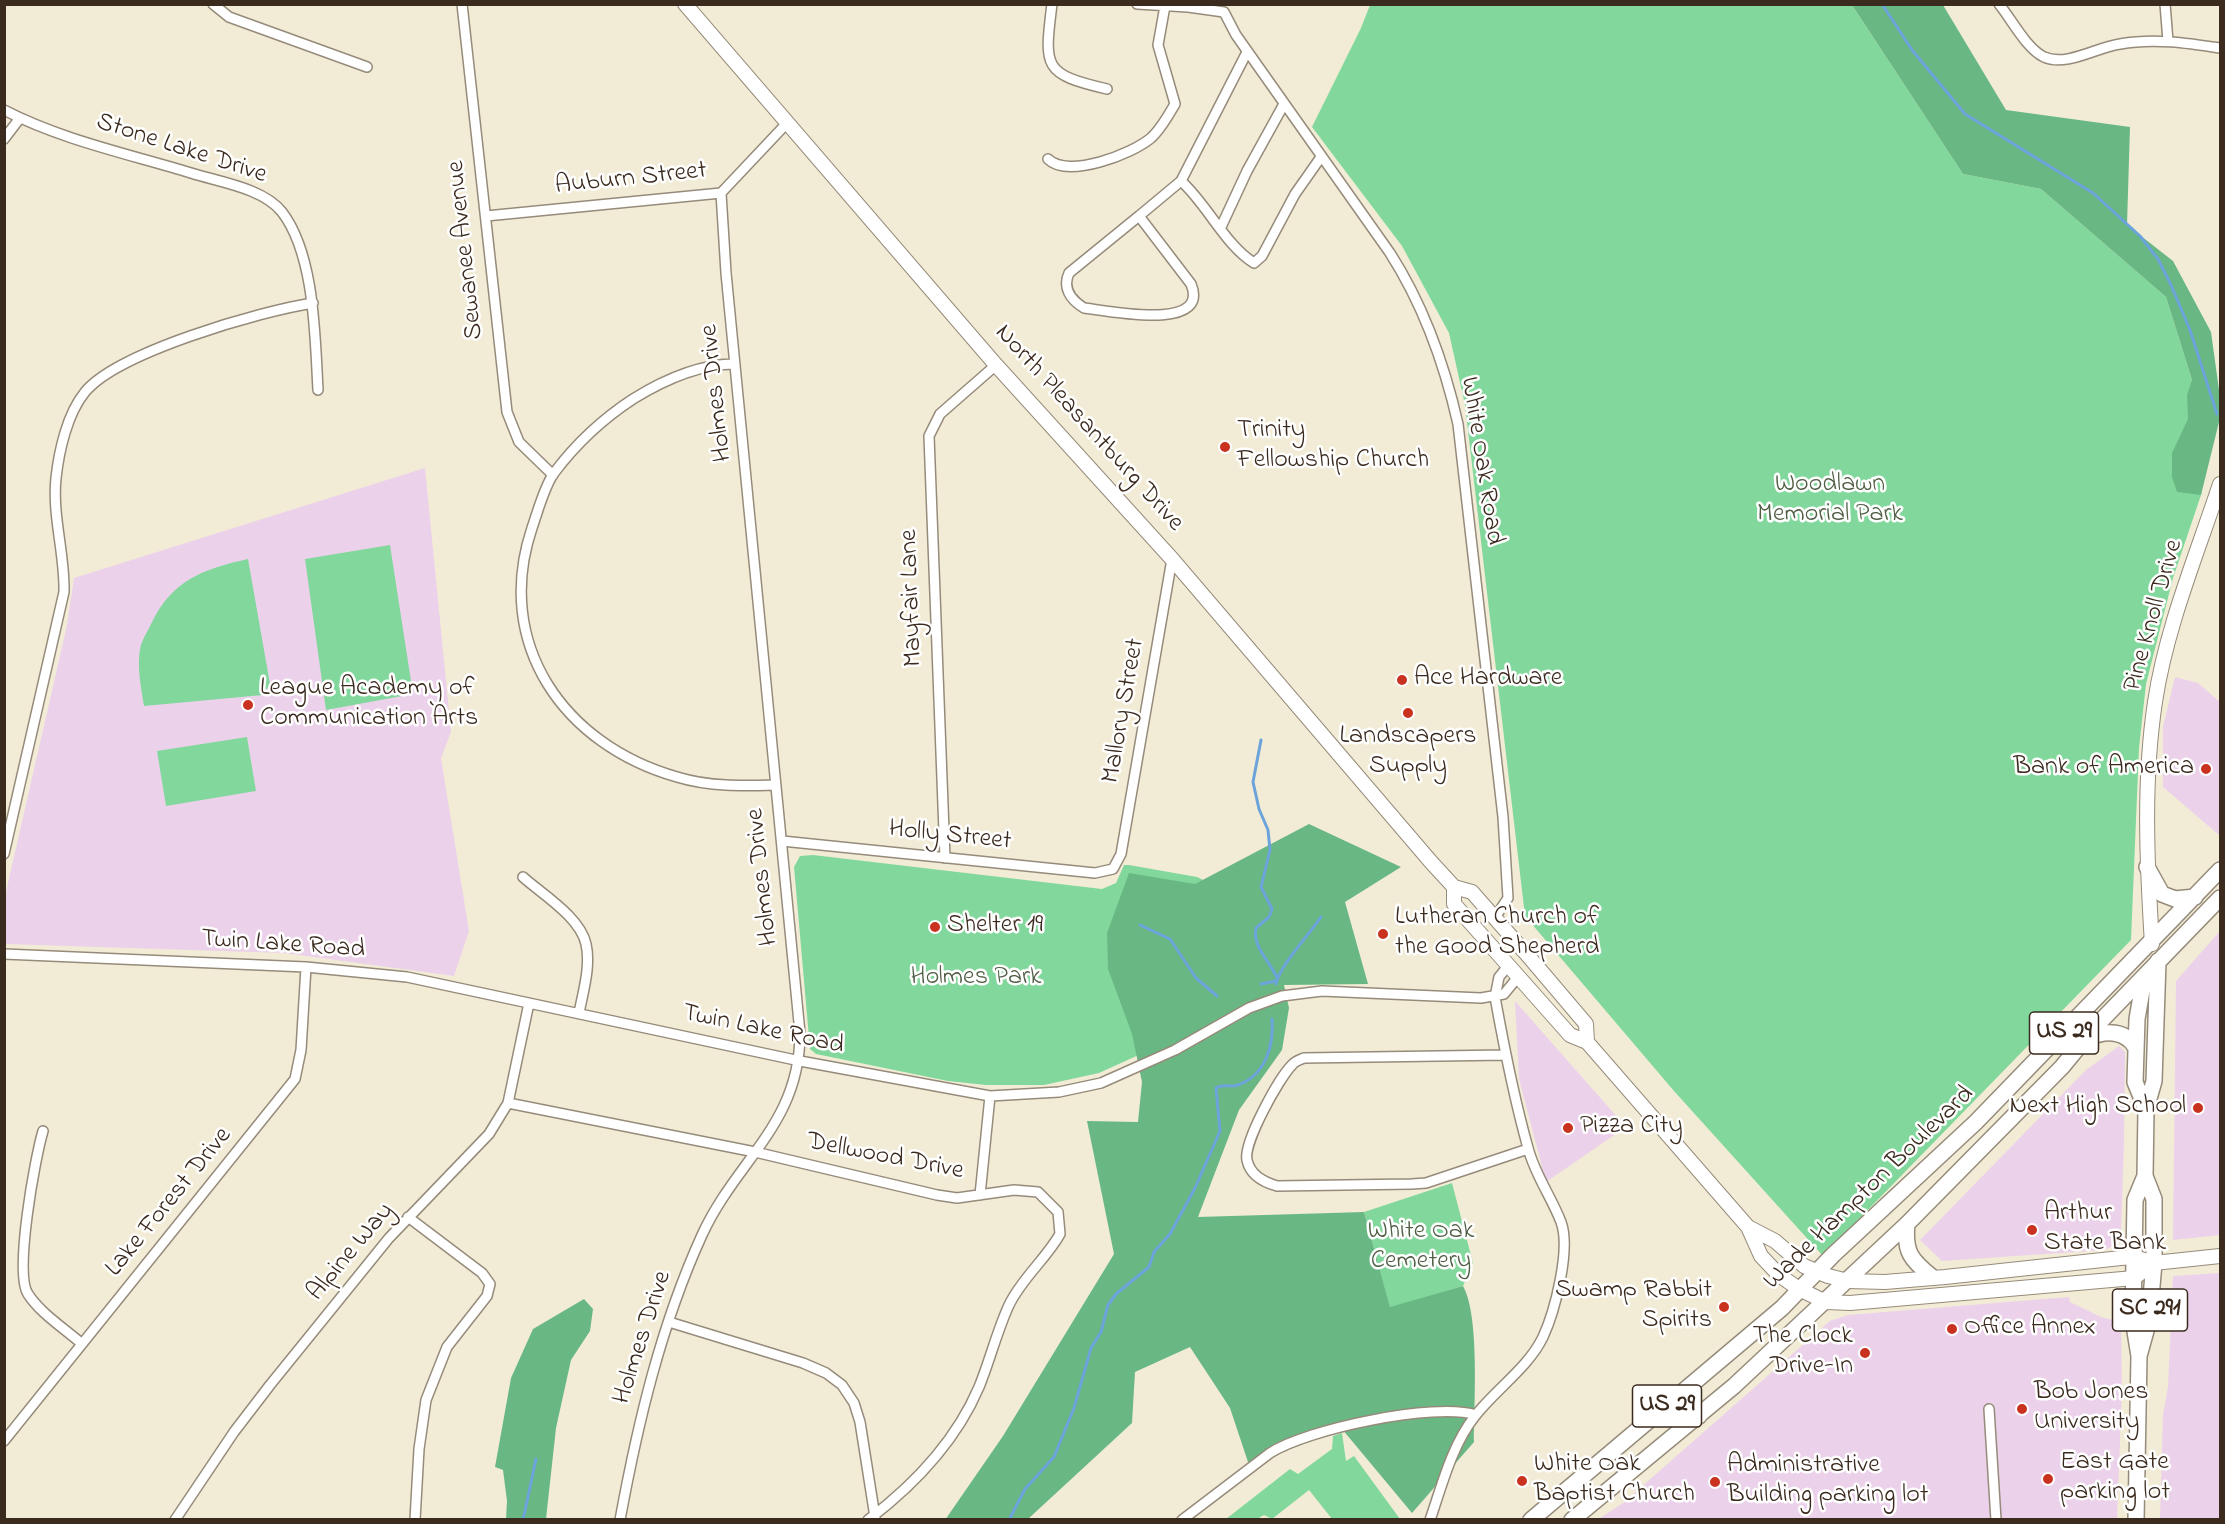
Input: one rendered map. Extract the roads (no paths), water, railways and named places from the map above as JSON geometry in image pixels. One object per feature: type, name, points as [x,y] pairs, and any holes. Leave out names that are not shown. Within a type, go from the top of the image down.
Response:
[{"type":"main road","name":"North Pleasantburg Drive","points":[[685,4],[996,365],[1172,559],[1454,887],[1472,892],[1586,1024],[1587,1042]]},
{"type":"main road","name":"Pine Knoll Drive","points":[[2134,1278],[2135,1200],[2145,1176],[2146,1109],[2154,1081],[2158,963],[2152,944],[2147,867],[2155,702],[2171,634],[2220,484]]},
{"type":"main road","points":[[2147,867],[2162,894],[2175,899],[2195,897]]},
{"type":"main road","name":"Wade Hampton Boulevard","points":[[1531,1520],[1759,1327],[1976,1122],[2152,944],[2220,870]]},
{"type":"main road","name":"North Pleasantburg Drive","points":[[1454,887],[1454,904],[1570,1035],[1587,1042],[1748,1227],[1761,1256],[1779,1275],[1799,1289],[1826,1302],[1882,1301],[2134,1278]]},
{"type":"main road","name":"Wade Hampton Boulevard","points":[[1572,1520],[1700,1416],[1848,1281],[2012,1120],[2062,1067],[2089,1034],[2220,898]]},
{"type":"main road","name":"Pine Knoll Drive","points":[[2146,1109],[2135,1082],[2137,1019],[2152,944]]},
{"type":"main road","points":[[2089,1034],[2105,1007],[2152,944]]},
{"type":"main road","points":[[2089,1034],[2121,1034],[2130,1038],[2136,1048]]},
{"type":"main road","name":"Pine Knoll Drive","points":[[2145,1176],[2154,1199],[2154,1263]]},
{"type":"main road","points":[[1907,1224],[1905,1239],[1910,1258],[1932,1277]]},
{"type":"main road","name":"North Pleasantburg Drive","points":[[1748,1227],[1775,1241],[1804,1266],[1816,1272],[1848,1281],[1885,1282],[2134,1257],[2154,1263]]},
{"type":"main road","points":[[2134,1278],[2154,1263],[2220,1256]]},
{"type":"main road","name":"SC 291","points":[[2139,1356],[2149,1320],[2154,1263]]},
{"type":"main road","name":"SC 291","points":[[2134,1278],[2133,1319],[2139,1356],[2136,1520]]},
{"type":"main road","points":[[1759,1327],[1778,1346]]},
{"type":"main road","points":[[1681,1394],[1700,1416]]},
{"type":"street","points":[[213,4],[229,17],[367,67]]},
{"type":"street","name":"Sewanee Avenue","points":[[462,4],[507,412],[519,442],[553,475]]},
{"type":"street","points":[[1052,4],[1048,54],[1052,67],[1063,76],[1107,89]]},
{"type":"street","name":"White Oak Road","points":[[1137,4],[1226,8],[1247,52],[1407,280],[1441,356],[1456,414],[1503,817],[1508,898],[1494,919]]},
{"type":"street","points":[[1999,4],[2037,51],[2051,59],[2068,59],[2121,44],[2168,41],[2220,48]]},
{"type":"street","points":[[2165,4],[2168,41]]},
{"type":"street","points":[[1048,159],[1056,165],[1066,166],[1114,158],[1144,143],[1162,126],[1175,104],[1158,45],[1165,6]]},
{"type":"street","points":[[1139,216],[1191,284],[1193,296],[1189,304],[1174,314],[1159,316],[1084,308],[1076,303],[1068,292],[1069,273],[1181,181],[1247,52]]},
{"type":"street","points":[[1221,227],[1252,161],[1284,104]]},
{"type":"street","name":"Stone Lake Drive","points":[[4,110],[20,118],[231,185],[272,203],[283,213],[309,280],[313,303],[318,390]]},
{"type":"street","points":[[4,139],[20,118]]},
{"type":"street","name":"Auburn Street","points":[[486,216],[721,193],[788,122]]},
{"type":"street","points":[[1181,181],[1194,193],[1243,254],[1254,263],[1258,262],[1295,194],[1321,157]]},
{"type":"street","name":"Holmes Drive","points":[[620,1520],[645,1397],[692,1258],[711,1216],[780,1116],[800,1061],[800,1033],[735,364],[721,193]]},
{"type":"street","points":[[4,855],[62,602],[64,557],[57,510],[56,478],[60,452],[76,406],[84,393],[98,380],[134,359],[190,337],[293,306],[313,303]]},
{"type":"street","points":[[735,364],[684,375],[644,393],[599,425],[553,475],[528,540],[520,591],[529,646],[537,667],[555,698],[607,744],[650,767],[676,777],[716,785],[776,785]]},
{"type":"street","name":"Mayfair Lane","points":[[945,858],[929,436],[932,425],[940,414],[996,365]]},
{"type":"street","name":"Mallory Street","points":[[1113,869],[1121,854],[1172,559]]},
{"type":"street","name":"Holly Street","points":[[782,841],[1095,873],[1113,869]]},
{"type":"street","points":[[523,877],[574,922],[583,935],[587,946],[586,971],[579,1013]]},
{"type":"street","name":"Twin Lake Road","points":[[4,954],[306,967],[407,977],[800,1061],[990,1096],[1059,1092],[1101,1083],[1175,1050],[1249,1008],[1282,996],[1322,991],[1480,999],[1495,997]]},
{"type":"street","name":"Lake Forest Drive","points":[[4,1441],[296,1079],[301,1050],[306,967]]},
{"type":"street","points":[[1430,1520],[1457,1448],[1476,1415],[1535,1351],[1553,1308],[1561,1270],[1564,1242],[1562,1225],[1541,1184],[1528,1149],[1495,997],[1499,977],[1513,972]]},
{"type":"street","points":[[1495,997],[1504,994],[1513,972]]},
{"type":"street","name":"Alpine Way","points":[[175,1520],[234,1432],[270,1384],[408,1217],[476,1149],[508,1103],[529,1002]]},
{"type":"street","points":[[1506,1055],[1304,1058],[1298,1060],[1281,1079],[1248,1145],[1247,1160],[1256,1177],[1277,1186],[1412,1184],[1426,1183],[1528,1149]]},
{"type":"street","points":[[980,1195],[990,1096]]},
{"type":"street","name":"Dellwood Drive","points":[[508,1103],[755,1152],[937,1195],[957,1198],[1014,1190],[1038,1192],[1047,1198],[1058,1212],[1061,1223],[1060,1234],[1009,1304],[978,1389],[952,1434],[916,1479],[873,1518]]},
{"type":"street","points":[[43,1131],[29,1195],[24,1286],[36,1303],[82,1344]]},
{"type":"street","points":[[408,1217],[482,1273],[490,1284],[487,1296],[447,1347],[426,1400],[419,1449],[415,1520]]},
{"type":"street","points":[[669,1322],[803,1363],[834,1377],[849,1394],[857,1412],[873,1518]]},
{"type":"street","points":[[1989,1409],[1995,1520]]},
{"type":"street","points":[[1182,1520],[1283,1444],[1315,1432],[1433,1412],[1462,1411],[1476,1415]]},
{"type":"waterway","points":[[1882,4],[1912,50],[1965,114],[2093,193],[2140,236],[2158,259],[2171,285],[2190,330],[2217,414]]},
{"type":"waterway","points":[[1261,740],[1253,782],[1259,809],[1268,830],[1270,850],[1261,887],[1272,909],[1269,917],[1256,928],[1255,935],[1259,948],[1277,978]]},
{"type":"waterway","points":[[1276,984],[1289,959],[1321,917]]},
{"type":"waterway","points":[[1140,925],[1170,939],[1196,978],[1217,996]]},
{"type":"waterway","points":[[1261,984],[1276,981]]},
{"type":"waterway","points":[[1009,1520],[1025,1489],[1054,1457],[1074,1408],[1091,1348],[1101,1332],[1108,1305],[1116,1294],[1149,1267],[1154,1252],[1170,1234],[1195,1188],[1220,1131],[1216,1088],[1238,1085],[1248,1080],[1262,1067],[1270,1049],[1272,1019]]},
{"type":"waterway","points":[[523,1520],[536,1459]]},
{"type":"place","name":"Trinity Fellowship Church","points":[[1225,447]]},
{"type":"place","name":"Ace Hardware","points":[[1402,680]]},
{"type":"place","name":"League Academy of Communication Arts","points":[[248,705]]},
{"type":"place","name":"Landscapers Supply","points":[[1408,713]]},
{"type":"place","name":"Bank of America","points":[[2206,769]]},
{"type":"place","name":"Shelter 19","points":[[935,927]]},
{"type":"place","name":"Lutheran Church of the Good Shepherd","points":[[1383,934]]},
{"type":"place","name":"Next High School","points":[[2198,1108]]},
{"type":"place","name":"Pizza City","points":[[1568,1128]]},
{"type":"place","name":"Arthur State Bank","points":[[2032,1230]]},
{"type":"place","name":"Swamp Rabbit Spirits","points":[[1724,1307]]},
{"type":"place","name":"Office Annex","points":[[1952,1329]]},
{"type":"place","name":"The Clock Drive-In","points":[[1865,1353]]},
{"type":"place","name":"Bob Jones University","points":[[2022,1409]]},
{"type":"place","name":"East Gate parking lot","points":[[2048,1479]]},
{"type":"place","name":"White Oak Baptist Church","points":[[1522,1481]]},
{"type":"place","name":"Administrative Building parking lot","points":[[1715,1482]]},
{"type":"park label","name":"Woodlawn Memorial Park","points":[[1830,501]]},
{"type":"park label","name":"Holmes Park","points":[[976,979]]},
{"type":"park label","name":"White Oak Cemetery","points":[[1421,1248]]}]
